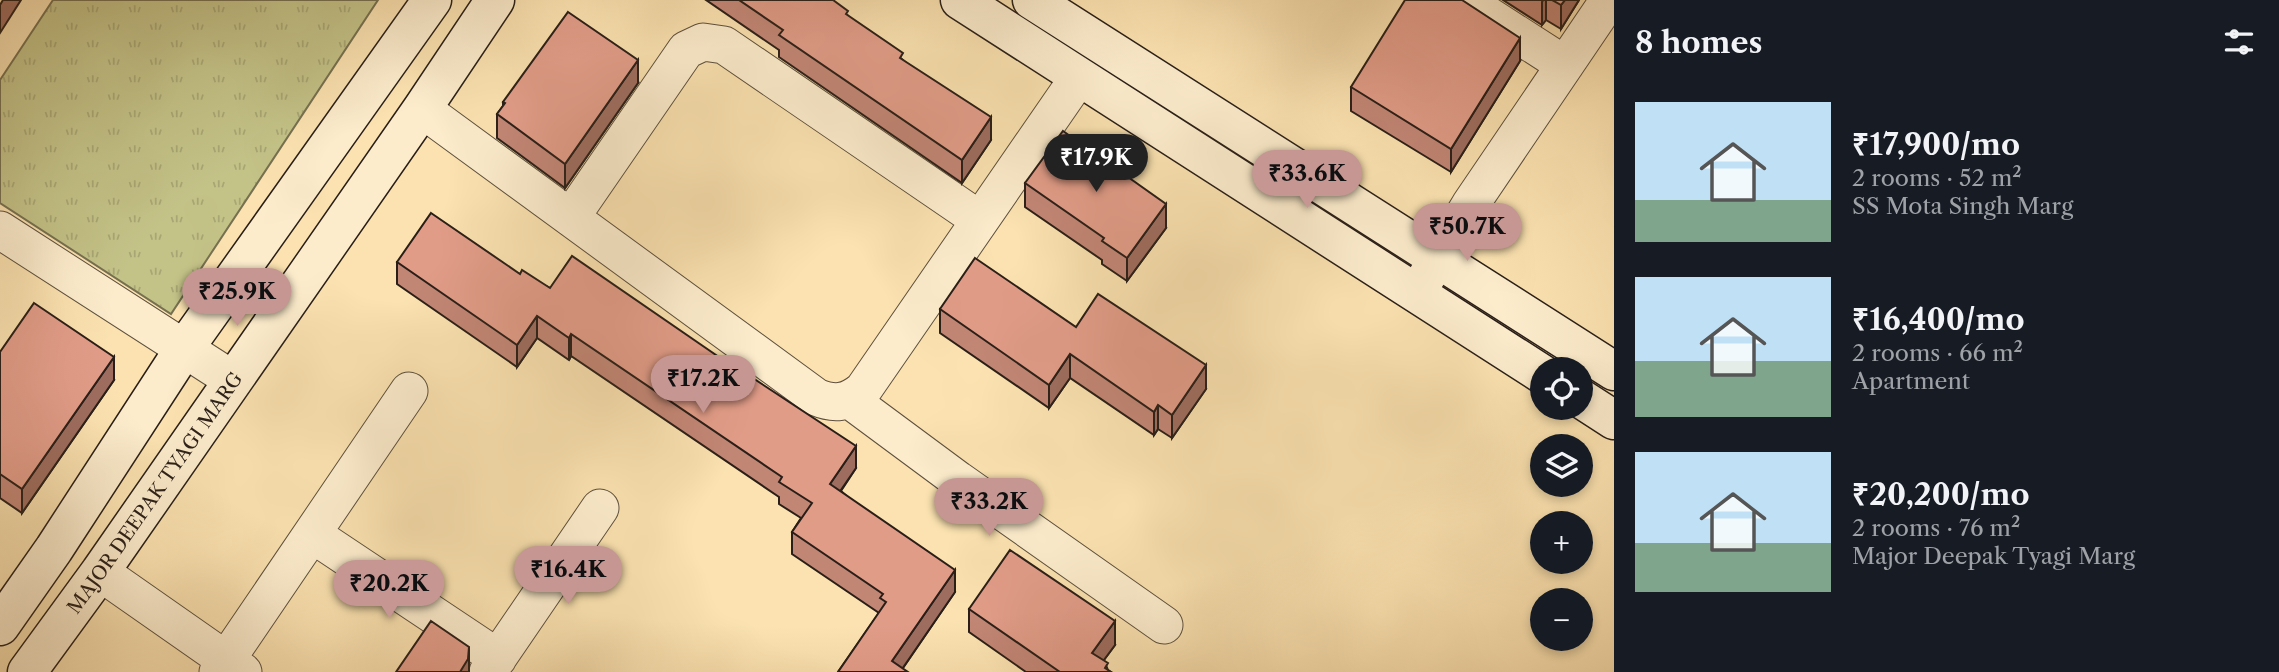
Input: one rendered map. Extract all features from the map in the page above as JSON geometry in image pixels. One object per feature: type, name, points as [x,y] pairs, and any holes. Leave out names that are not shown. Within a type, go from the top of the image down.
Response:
[{"type":"street","points":[[0,626],[54,549],[184,349],[432,0]]},
{"type":"street","name":"MAJOR DEEPAK TYAGI MARG","points":[[27,672],[100,572],[495,0]]},
{"type":"street","points":[[960,0],[1530,366]]},
{"type":"street","points":[[1032,0],[1614,371]]},
{"type":"street","points":[[1464,0],[1565,65]]},
{"type":"street","points":[[1416,294],[1469,205],[1609,0]]},
{"type":"street","points":[[571,217],[686,50],[703,42],[724,44],[980,220]]},
{"type":"street","points":[[422,109],[817,397],[829,402],[850,400],[863,390],[1079,77]]},
{"type":"street","points":[[0,230],[233,380]]},
{"type":"street","points":[[100,572],[229,668],[312,534],[409,391]]},
{"type":"street","points":[[850,400],[958,480],[1164,625]]},
{"type":"street","points":[[1593,406],[1614,420]]},
{"type":"street","points":[[312,534],[493,665],[600,508]]},
{"type":"green space","points":[[53,0],[378,0],[171,314],[0,203],[0,80]]},
{"type":"building","points":[[739,0],[833,0],[848,11],[846,14],[903,53],[900,58],[991,117],[962,160],[779,35],[783,30]]},
{"type":"building","points":[[1405,0],[1462,0],[1520,38],[1451,149],[1351,87]]},
{"type":"building","points":[[1552,0],[1565,0],[1561,5]]},
{"type":"building","points":[[568,12],[638,60],[565,164],[497,114]]},
{"type":"building","points":[[1063,131],[1166,204],[1127,258],[1102,241],[1104,238],[1025,183]]},
{"type":"building","points":[[431,213],[520,274],[522,270],[550,288],[572,256],[732,366],[856,446],[830,484],[955,570],[892,661],[908,672],[838,672],[886,602],[880,598],[883,594],[792,532],[812,503],[779,482],[782,477],[571,334],[569,338],[537,316],[517,345],[397,262]]},
{"type":"building","points":[[975,258],[1076,327],[1098,294],[1206,365],[1172,415],[1158,405],[1154,412],[1070,354],[1049,385],[940,309]]},
{"type":"building","points":[[34,303],[114,357],[22,489],[0,474],[0,352]]},
{"type":"building","points":[[1010,550],[1115,621],[1092,653],[1108,663],[1105,668],[1111,672],[1060,672],[969,609]]},
{"type":"building","points":[[431,621],[469,647],[468,659],[460,672],[396,672]]}]
